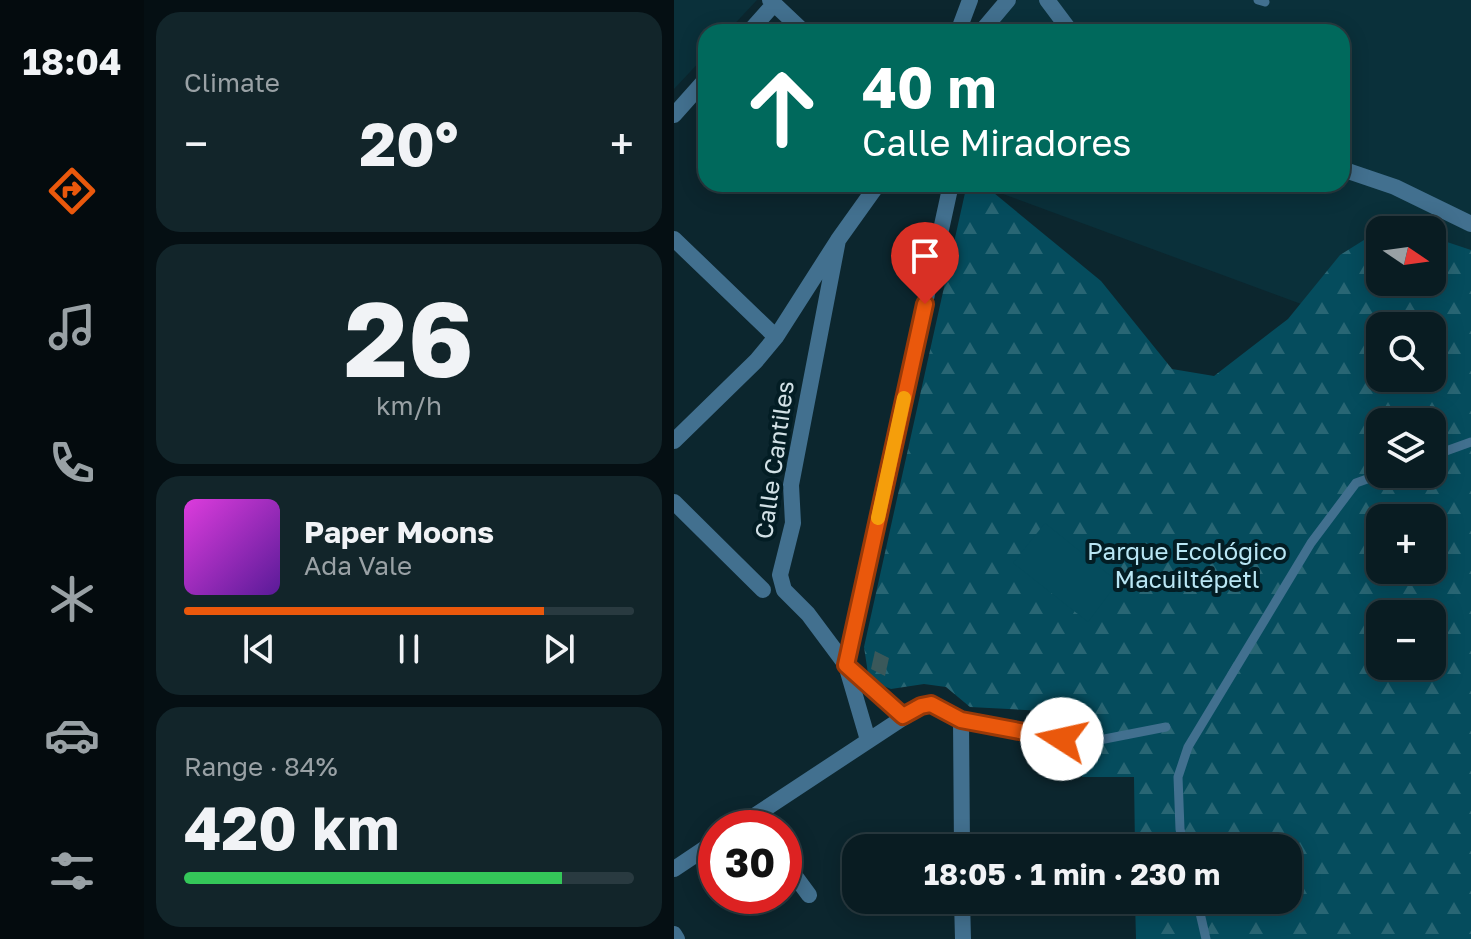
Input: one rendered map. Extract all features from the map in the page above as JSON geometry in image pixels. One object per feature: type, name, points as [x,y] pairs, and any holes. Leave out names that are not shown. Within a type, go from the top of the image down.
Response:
[{"type":"street","points":[[961,24],[970,0]]},
{"type":"street","points":[[988,24],[1008,0]]},
{"type":"street","points":[[1047,0],[1065,24]]},
{"type":"street","points":[[755,24],[772,2],[795,24]]},
{"type":"street","points":[[674,115],[698,88]]},
{"type":"street","points":[[1350,172],[1395,187],[1471,224]]},
{"type":"street","points":[[674,441],[756,361],[776,337],[872,192]]},
{"type":"street","points":[[868,740],[846,665],[949,192]]},
{"type":"street","points":[[674,239],[776,337]]},
{"type":"street","name":"Calle Cantiles","points":[[838,240],[791,485],[793,523],[780,575],[784,590],[808,614],[846,665]]},
{"type":"street","points":[[674,502],[763,590]]},
{"type":"street","points":[[846,665],[903,716]]},
{"type":"street","points":[[773,810],[868,740],[921,706],[931,704],[961,720],[1084,743]]},
{"type":"street","points":[[961,720],[962,834]]},
{"type":"street","points":[[674,869],[698,853]]},
{"type":"street","points":[[802,885],[809,895]]},
{"type":"street","points":[[962,914],[963,939]]},
{"type":"lane","points":[[1446,451],[1471,442]]},
{"type":"lane","points":[[1181,834],[1178,777],[1188,747],[1311,543],[1356,483],[1366,479]]},
{"type":"lane","points":[[1084,743],[1166,727]]},
{"type":"lane","points":[[1200,914],[1206,939]]},
{"type":"shaded area","points":[[674,0],[757,0],[734,24],[698,24],[698,64],[674,89]]},
{"type":"shaded area","points":[[1017,0],[1471,0],[1471,321],[1446,324],[1446,312],[1366,312],[1366,328],[998,192],[1350,192],[1350,24],[999,24],[1000,18]]},
{"type":"green space","name":"Parque Ecológico Macuiltépetl","points":[[965,192],[993,192],[1101,281],[1172,369],[1214,376],[1288,319],[1340,255],[1366,239],[1366,296],[1446,296],[1446,242],[1471,250],[1471,939],[1136,939],[1135,914],[1302,914],[1302,834],[1135,834],[1134,777],[1082,777],[1062,712],[970,707],[946,687],[924,684],[891,689],[869,680],[864,647]]},
{"type":"green space","points":[[1045,523],[1118,582],[1088,622],[1013,563]]},
{"type":"building","points":[[875,651],[889,658],[885,676],[871,669]]},
{"type":"slow traffic","points":[[878,518],[904,398]]},
{"type":"route","points":[[925,304],[846,665],[903,716],[931,704],[961,720],[1062,739]]}]
